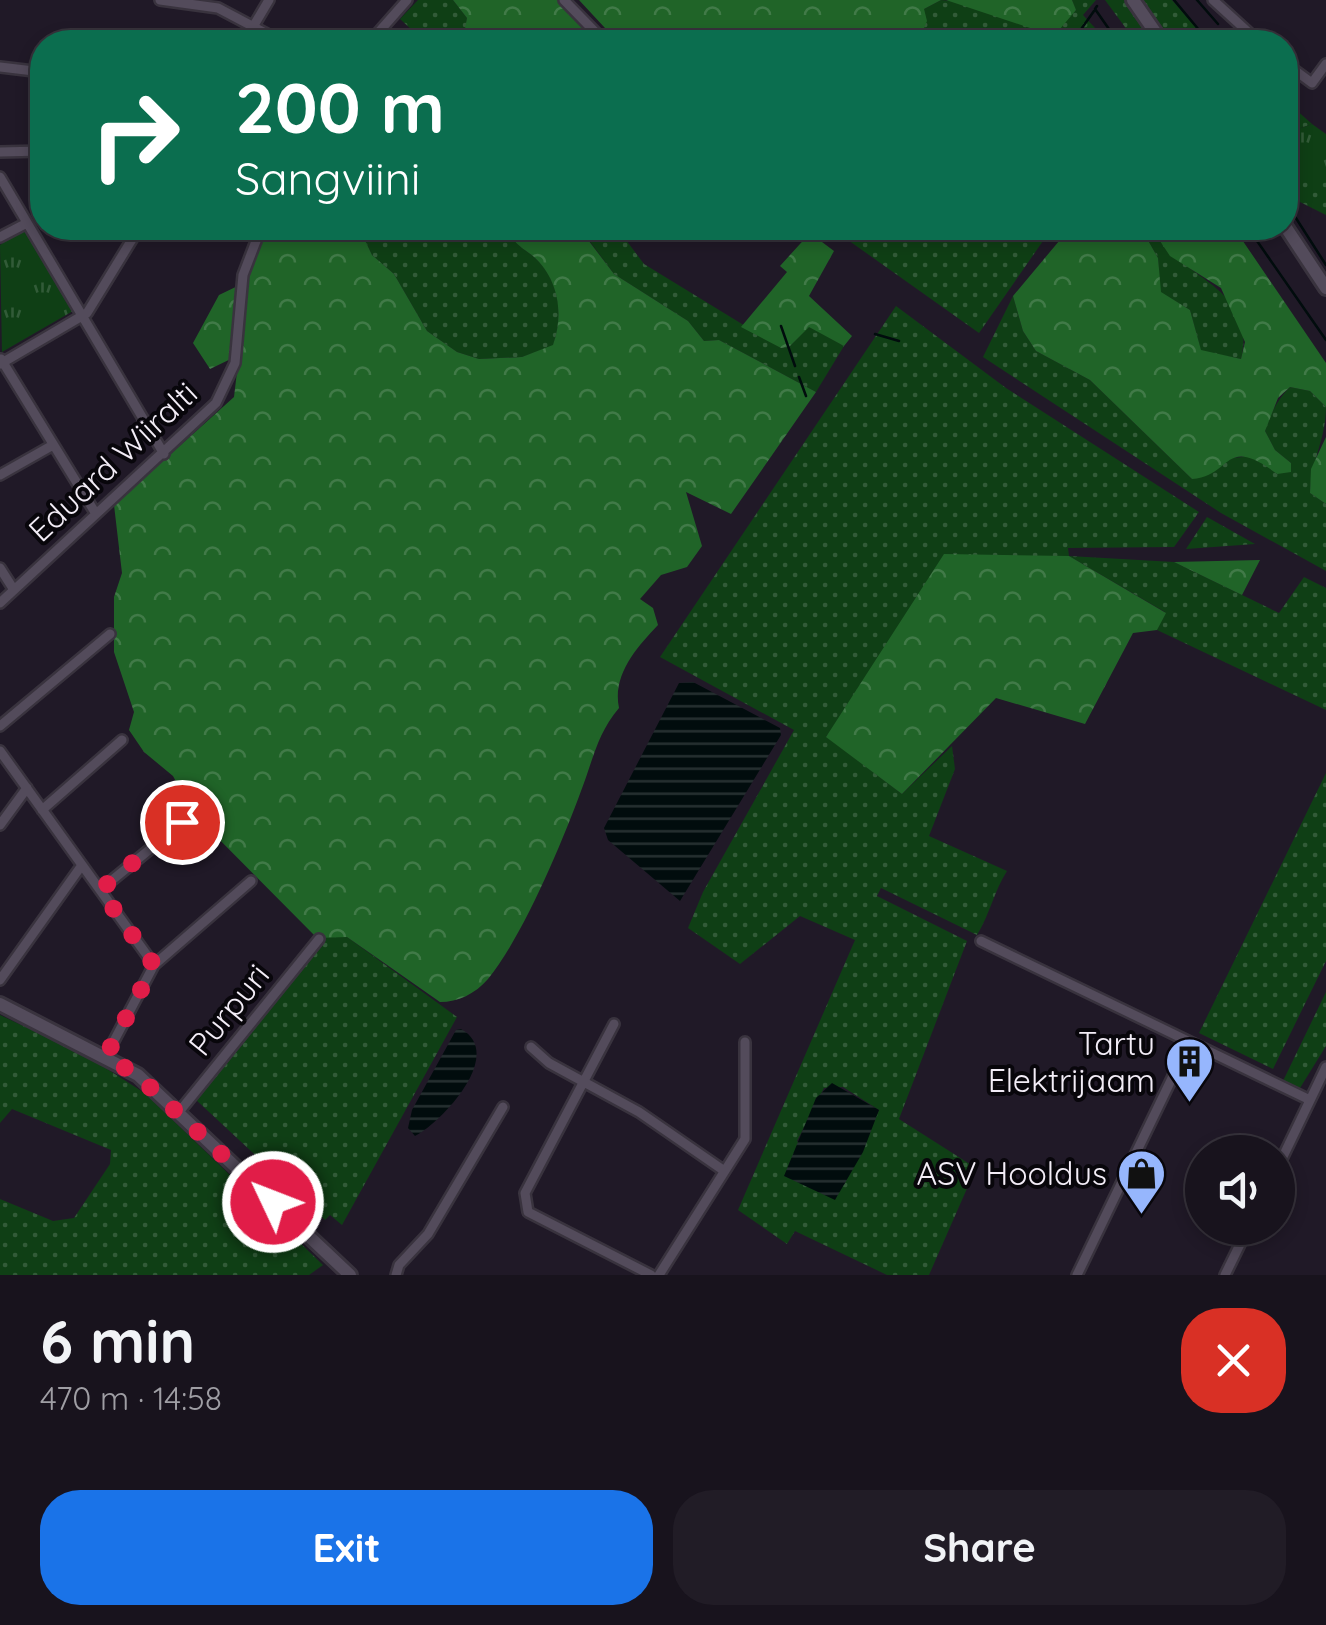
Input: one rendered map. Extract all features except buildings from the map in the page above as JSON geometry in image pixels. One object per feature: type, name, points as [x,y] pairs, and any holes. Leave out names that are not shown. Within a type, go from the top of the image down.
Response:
[{"type":"street","points":[[160,0],[209,5],[259,30]]},
{"type":"street","points":[[251,30],[269,0]]},
{"type":"street","points":[[564,0],[594,30]]},
{"type":"street","points":[[1133,0],[1154,30]]},
{"type":"street","points":[[1213,0],[1246,30]]},
{"type":"street","points":[[380,30],[403,1]]},
{"type":"street","points":[[1298,73],[1312,84],[1326,64]]},
{"type":"street","points":[[0,67],[30,71]]},
{"type":"street","points":[[0,152],[30,151]]},
{"type":"street","points":[[0,177],[30,232]]},
{"type":"street","points":[[0,237],[25,224]]},
{"type":"street","points":[[35,240],[164,454]]},
{"type":"street","points":[[96,514],[1,361],[82,316],[95,304],[132,240]]},
{"type":"street","name":"Eduard Wiiralti","points":[[0,603],[210,410],[230,378],[238,346],[244,275],[257,240]]},
{"type":"street","points":[[1294,240],[1326,288]]},
{"type":"street","points":[[0,476],[53,446]]},
{"type":"street","points":[[0,568],[14,590]]},
{"type":"street","points":[[0,726],[110,634]]},
{"type":"street","points":[[42,810],[122,740]]},
{"type":"street","points":[[0,751],[154,965]]},
{"type":"street","points":[[0,825],[26,788]]},
{"type":"street","points":[[100,890],[182,822]]},
{"type":"street","points":[[0,980],[82,866]]},
{"type":"street","points":[[106,1056],[154,965],[251,881]]},
{"type":"street","name":"Purpuri","points":[[179,1112],[319,939]]},
{"type":"street","points":[[981,941],[1310,1100]]},
{"type":"street","points":[[0,1004],[138,1076],[350,1275]]},
{"type":"street","points":[[614,1024],[525,1193],[524,1204],[528,1212],[650,1275]]},
{"type":"street","points":[[659,1275],[745,1139],[746,1042]]},
{"type":"street","points":[[1076,1275],[1189,1043]]},
{"type":"street","points":[[531,1047],[582,1082],[639,1112],[723,1170]]},
{"type":"street","points":[[1293,1135],[1326,1067]]},
{"type":"street","points":[[396,1275],[399,1265],[428,1234],[503,1107]]},
{"type":"street","points":[[1225,1275],[1240,1245]]},
{"type":"green space","points":[[418,0],[453,0],[467,18],[466,30],[412,30],[400,19]]},
{"type":"green space","points":[[453,0],[562,0],[591,30],[465,30],[467,18]]},
{"type":"green space","points":[[579,0],[941,0],[924,9],[927,21],[923,30],[607,30]]},
{"type":"green space","points":[[941,0],[1076,11],[1072,0],[1096,0],[1083,15],[1097,30],[922,30],[924,9]]},
{"type":"green space","points":[[946,0],[1072,0],[1076,10],[1059,30],[1036,30]]},
{"type":"green space","points":[[1105,0],[1124,0],[1145,30],[1127,30]]},
{"type":"green space","points":[[1141,0],[1172,0],[1198,30],[1162,30]]},
{"type":"green space","points":[[1298,112],[1312,124],[1298,129]]},
{"type":"green space","points":[[1312,124],[1326,134],[1326,179],[1311,180],[1298,159],[1298,129]]},
{"type":"green space","points":[[1298,129],[1311,179],[1326,178],[1326,215],[1298,201]]},
{"type":"green space","points":[[24,228],[73,311],[2,352],[0,245]]},
{"type":"green space","points":[[262,240],[365,240],[372,255],[394,274],[427,331],[457,352],[479,359],[522,357],[553,345],[558,309],[549,275],[514,240],[588,240],[614,274],[688,321],[704,341],[719,340],[816,392],[731,514],[686,492],[702,546],[687,567],[661,575],[640,599],[653,608],[658,625],[623,673],[619,708],[600,738],[540,889],[514,940],[488,979],[472,993],[453,1001],[440,1002],[347,937],[317,938],[193,813],[173,776],[144,752],[129,730],[134,712],[114,652],[114,597],[122,573],[114,505],[234,397],[239,355],[210,369],[193,343],[219,295],[244,283],[245,286]]},
{"type":"green space","points":[[365,240],[514,240],[542,265],[554,286],[559,310],[553,346],[522,357],[479,359],[457,352],[427,331],[394,274],[372,255]]},
{"type":"green space","points":[[589,240],[626,240],[644,264],[781,348],[789,347],[809,326],[844,346],[816,392],[719,340],[704,341],[688,321],[614,274]]},
{"type":"green space","points":[[804,240],[819,240],[834,251],[809,296],[852,336],[844,346],[809,327],[789,347],[781,348],[741,327],[787,272],[780,266]]},
{"type":"green space","points":[[848,240],[1044,240],[979,333]]},
{"type":"green space","points":[[1060,240],[1148,240],[1158,258],[1161,292],[1190,310],[1201,350],[1241,359],[1245,342],[1221,288],[1170,256],[1160,240],[1242,240],[1326,363],[1326,407],[1310,391],[1290,387],[1278,398],[1265,431],[1275,450],[1291,463],[1291,472],[1277,474],[1259,462],[1237,457],[1205,477],[1192,479],[1090,380],[1036,351],[1023,331],[1013,296]]},
{"type":"green space","points":[[1148,240],[1163,240],[1175,257],[1224,295],[1236,312],[1243,333],[1241,359],[1201,351],[1190,310],[1160,292],[1158,258]]},
{"type":"green space","points":[[1013,296],[1023,331],[1036,351],[1090,380],[1192,479],[1231,458],[1254,456],[1277,474],[1291,463],[1275,450],[1265,431],[1270,418],[1290,387],[1310,391],[1326,407],[1310,493],[1326,504],[1326,571],[1221,513],[983,357]]},
{"type":"green space","points":[[896,306],[1006,388],[1199,512],[1174,547],[1068,548],[1069,556],[826,736],[902,794],[952,746],[955,769],[929,836],[1007,871],[977,935],[881,888],[877,896],[967,941],[899,1119],[976,1168],[929,1275],[887,1275],[795,1231],[787,1244],[738,1210],[855,940],[800,916],[740,964],[688,928],[703,892],[794,730],[660,657]],"holes":[[[843,1087],[879,1110],[844,1185],[797,1141],[824,1088]]]},
{"type":"green space","points":[[1326,437],[1326,504],[1310,493],[1311,469]]},
{"type":"green space","points":[[1207,517],[1255,544],[1186,549]]},
{"type":"green space","points":[[944,554],[1069,556],[1166,613],[1157,630],[1133,633],[1085,724],[996,698],[902,794],[826,737]]},
{"type":"green space","points":[[1069,556],[1174,562],[1279,613],[1304,577],[1326,588],[1326,710],[1157,630],[1165,612]]},
{"type":"green space","points":[[1260,560],[1242,595],[1174,562]]},
{"type":"green space","points":[[1326,773],[1326,961],[1273,1069],[1199,1033]]},
{"type":"green space","points":[[326,937],[347,937],[457,1017],[342,1225],[330,1215],[325,1220],[194,1098]]},
{"type":"green space","points":[[1326,992],[1326,1046],[1300,1088],[1283,1081]]},
{"type":"green space","points":[[0,1015],[87,1056],[146,1094],[323,1265],[309,1275],[0,1275],[0,1199],[53,1221],[74,1218],[110,1164],[111,1150],[12,1109],[0,1123]]},
{"type":"shaded area","points":[[693,682],[780,728],[781,735],[680,901],[608,840],[604,828],[679,683]]},
{"type":"shaded area","points":[[461,1029],[473,1040],[477,1054],[473,1070],[453,1103],[415,1136],[408,1128],[412,1110],[456,1030]]},
{"type":"shaded area","points":[[832,1083],[879,1110],[863,1152],[835,1200],[784,1176],[816,1098]]},
{"type":"waterway","points":[[1174,0],[1199,30]]},
{"type":"waterway","points":[[1197,0],[1218,24]]},
{"type":"waterway","points":[[1097,6],[1095,9],[1110,30]]},
{"type":"waterway","points":[[1081,30],[1094,11]]},
{"type":"waterway","points":[[1298,221],[1326,265]]},
{"type":"waterway","points":[[1256,240],[1326,340]]},
{"type":"waterway","points":[[781,326],[795,366]]},
{"type":"waterway","points":[[875,334],[899,341]]},
{"type":"waterway","points":[[799,377],[806,396]]},
{"type":"place","name":"Tartu Elektrijaam","points":[[1190,1104]]},
{"type":"place","name":"ASV Hooldus","points":[[1142,1216]]},
{"type":"route","points":[[182,822],[100,890],[154,965],[118,1040],[106,1056],[138,1076],[273,1202]]}]
